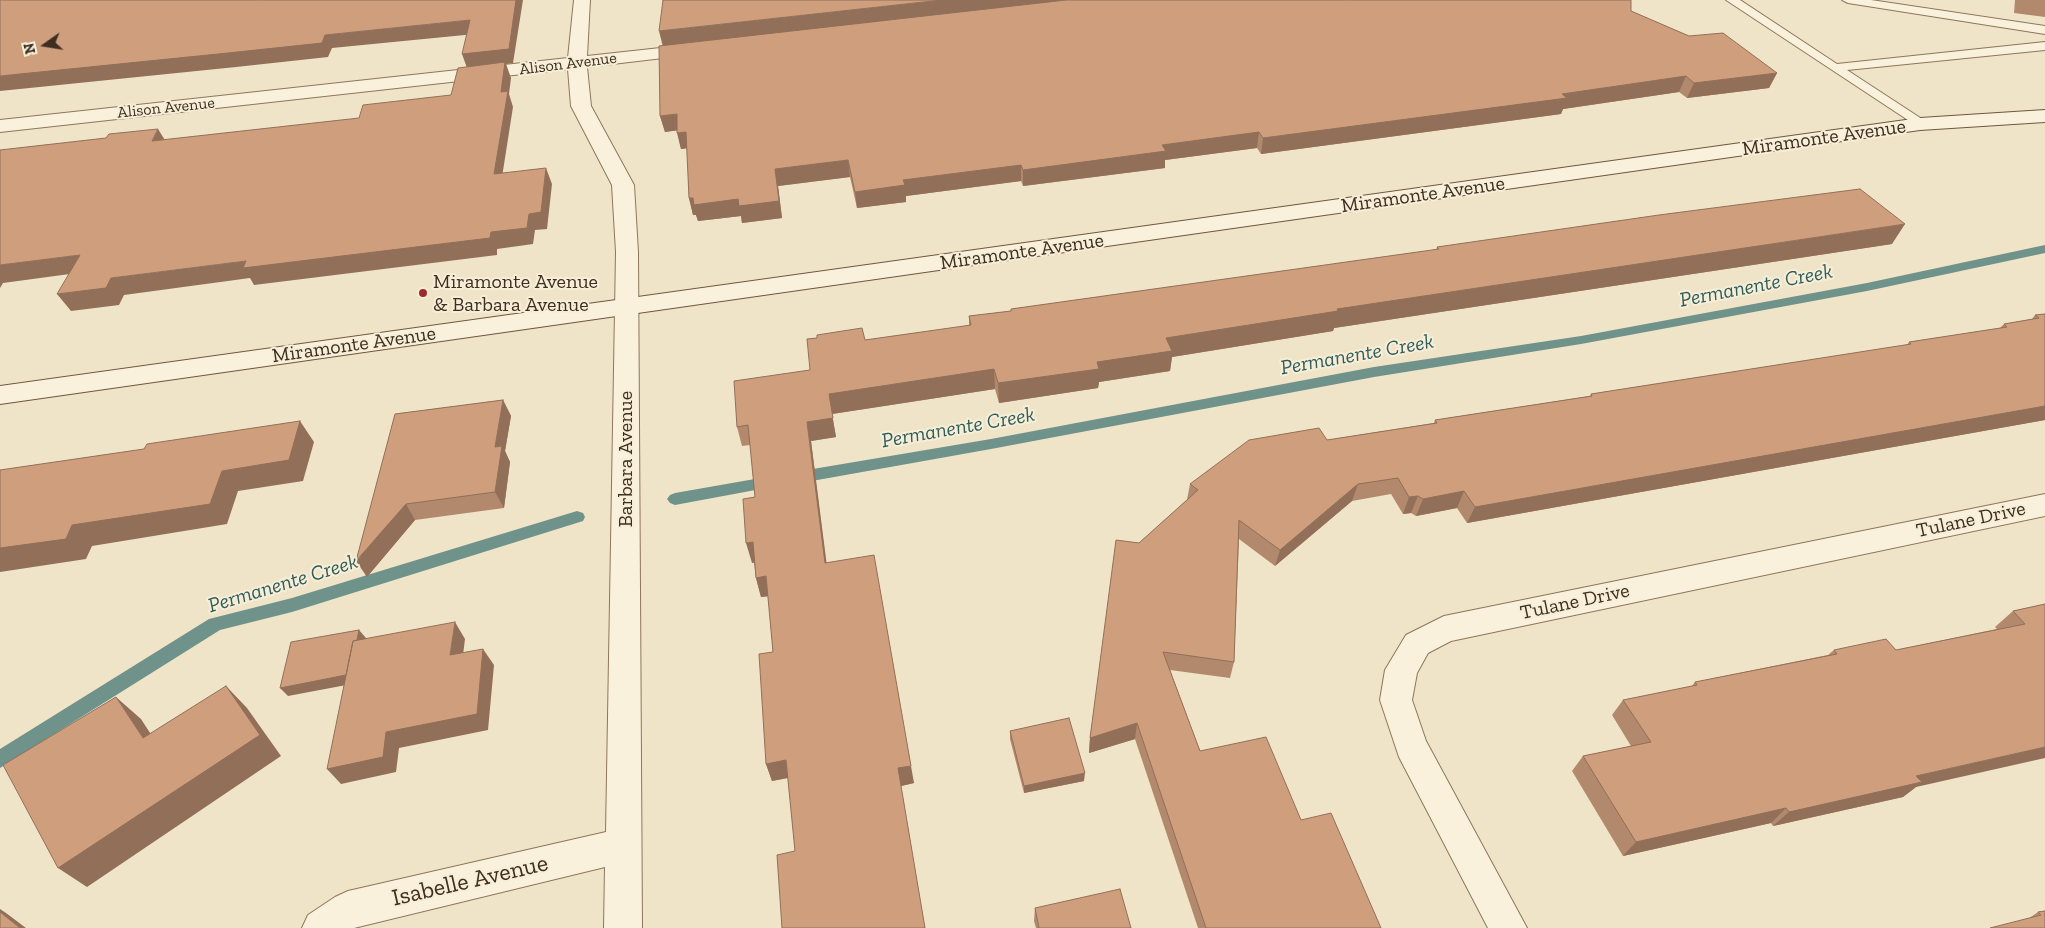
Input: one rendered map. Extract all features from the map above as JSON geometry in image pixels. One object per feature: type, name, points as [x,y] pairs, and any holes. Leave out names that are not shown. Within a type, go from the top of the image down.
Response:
[{"type":"street","name":"Barbara Avenue","points":[[582,0],[577,63],[581,106],[623,185],[627,306],[623,928]]},
{"type":"street","name":"Alison Avenue","points":[[0,126],[711,48]]},
{"type":"street","name":"Miramonte Avenue","points":[[0,395],[627,306],[1045,250],[1920,124],[2045,116]]},
{"type":"street","name":"Tulane Drive","points":[[1508,928],[1411,746],[1396,700],[1401,670],[1417,644],[1444,629],[2045,505]]},
{"type":"street","name":"Isabelle Avenue","points":[[321,928],[348,910],[624,845]]},
{"type":"lane","points":[[1732,0],[1920,124]]},
{"type":"lane","points":[[1848,0],[2045,30]]},
{"type":"lane","points":[[1834,68],[2045,46]]},
{"type":"building","points":[[0,0],[516,0],[509,49],[462,54],[470,20],[325,35],[322,43],[0,76]]},
{"type":"building","points":[[663,0],[942,0],[659,31]]},
{"type":"building","points":[[1066,0],[1631,0],[1631,11],[1689,36],[1723,33],[1777,73],[1694,83],[1686,76],[1562,94],[1567,98],[1263,138],[1259,132],[1162,145],[1166,151],[1023,170],[1021,165],[903,180],[905,185],[855,192],[848,160],[775,169],[779,201],[739,206],[738,199],[694,205],[693,198],[689,198],[686,132],[677,133],[677,114],[660,116],[659,46]]},
{"type":"building","points":[[505,62],[501,92],[508,91],[494,174],[546,168],[541,212],[529,214],[527,228],[491,232],[490,238],[243,268],[246,261],[111,278],[106,288],[57,294],[80,255],[0,265],[0,150],[106,138],[109,134],[158,129],[152,141],[359,118],[363,105],[451,95],[458,68]]},
{"type":"building","points":[[1860,189],[1905,224],[1337,309],[1338,311],[1166,338],[1172,351],[1097,362],[1099,369],[998,383],[994,369],[829,394],[833,418],[807,422],[825,563],[874,555],[911,766],[898,768],[925,928],[782,928],[777,855],[795,851],[786,760],[766,764],[759,654],[773,652],[766,576],[756,578],[753,542],[746,543],[743,499],[755,497],[748,425],[737,427],[734,381],[810,370],[807,339],[817,338],[817,335],[862,328],[865,340],[971,325],[969,316],[1011,311],[1011,309],[1439,249],[1437,247],[1659,215]]},
{"type":"building","points":[[2045,314],[2045,406],[1475,507],[1464,491],[1423,499],[1418,496],[1409,497],[1398,478],[1358,484],[1280,550],[1239,520],[1234,662],[1163,652],[1200,751],[1266,737],[1301,820],[1331,813],[1381,928],[1206,928],[1137,723],[1090,738],[1116,540],[1139,543],[1198,490],[1190,484],[1249,440],[1319,428],[1327,440],[1437,423],[1435,420],[1592,396],[1591,394],[1911,344],[1909,342],[2007,327],[2004,324],[2039,318],[2035,315]]},
{"type":"building","points":[[503,400],[495,447],[502,446],[495,492],[406,504],[356,561],[395,414]]},
{"type":"building","points":[[300,421],[289,460],[222,471],[210,504],[72,525],[66,539],[0,548],[0,470],[144,449],[147,444]]},
{"type":"building","points":[[2045,604],[2045,747],[1916,776],[1922,782],[1789,812],[1786,808],[1636,842],[1583,756],[1651,742],[1623,700],[1697,685],[1695,682],[1837,654],[1834,650],[1886,639],[1896,650],[2025,624],[2013,611]]},
{"type":"building","points":[[455,622],[450,655],[483,649],[477,714],[386,732],[383,757],[327,769],[353,641]]},
{"type":"building","points":[[359,630],[357,640],[353,641],[346,675],[280,688],[291,642]]},
{"type":"building","points":[[226,686],[260,735],[58,868],[3,765],[116,697],[143,738]]},
{"type":"building","points":[[1069,718],[1085,773],[1024,786],[1010,731]]},
{"type":"building","points":[[1120,889],[1131,928],[1039,928],[1035,908]]},
{"type":"building","points":[[2045,911],[2045,928],[1990,928],[2041,915],[2038,912]]},
{"type":"building","points":[[0,912],[20,928],[0,928]]},
{"type":"waterway","name":"Permanente Creek","points":[[795,478],[991,444],[1374,372],[1581,340],[1867,287],[2045,249]]},
{"type":"waterway","name":"Permanente Creek","points":[[675,499],[772,482]]},
{"type":"waterway","name":"Permanente Creek","points":[[0,759],[215,624],[292,605],[577,517]]},
{"type":"place","name":"Miramonte Avenue & Barbara Avenue","points":[[423,293]]}]
